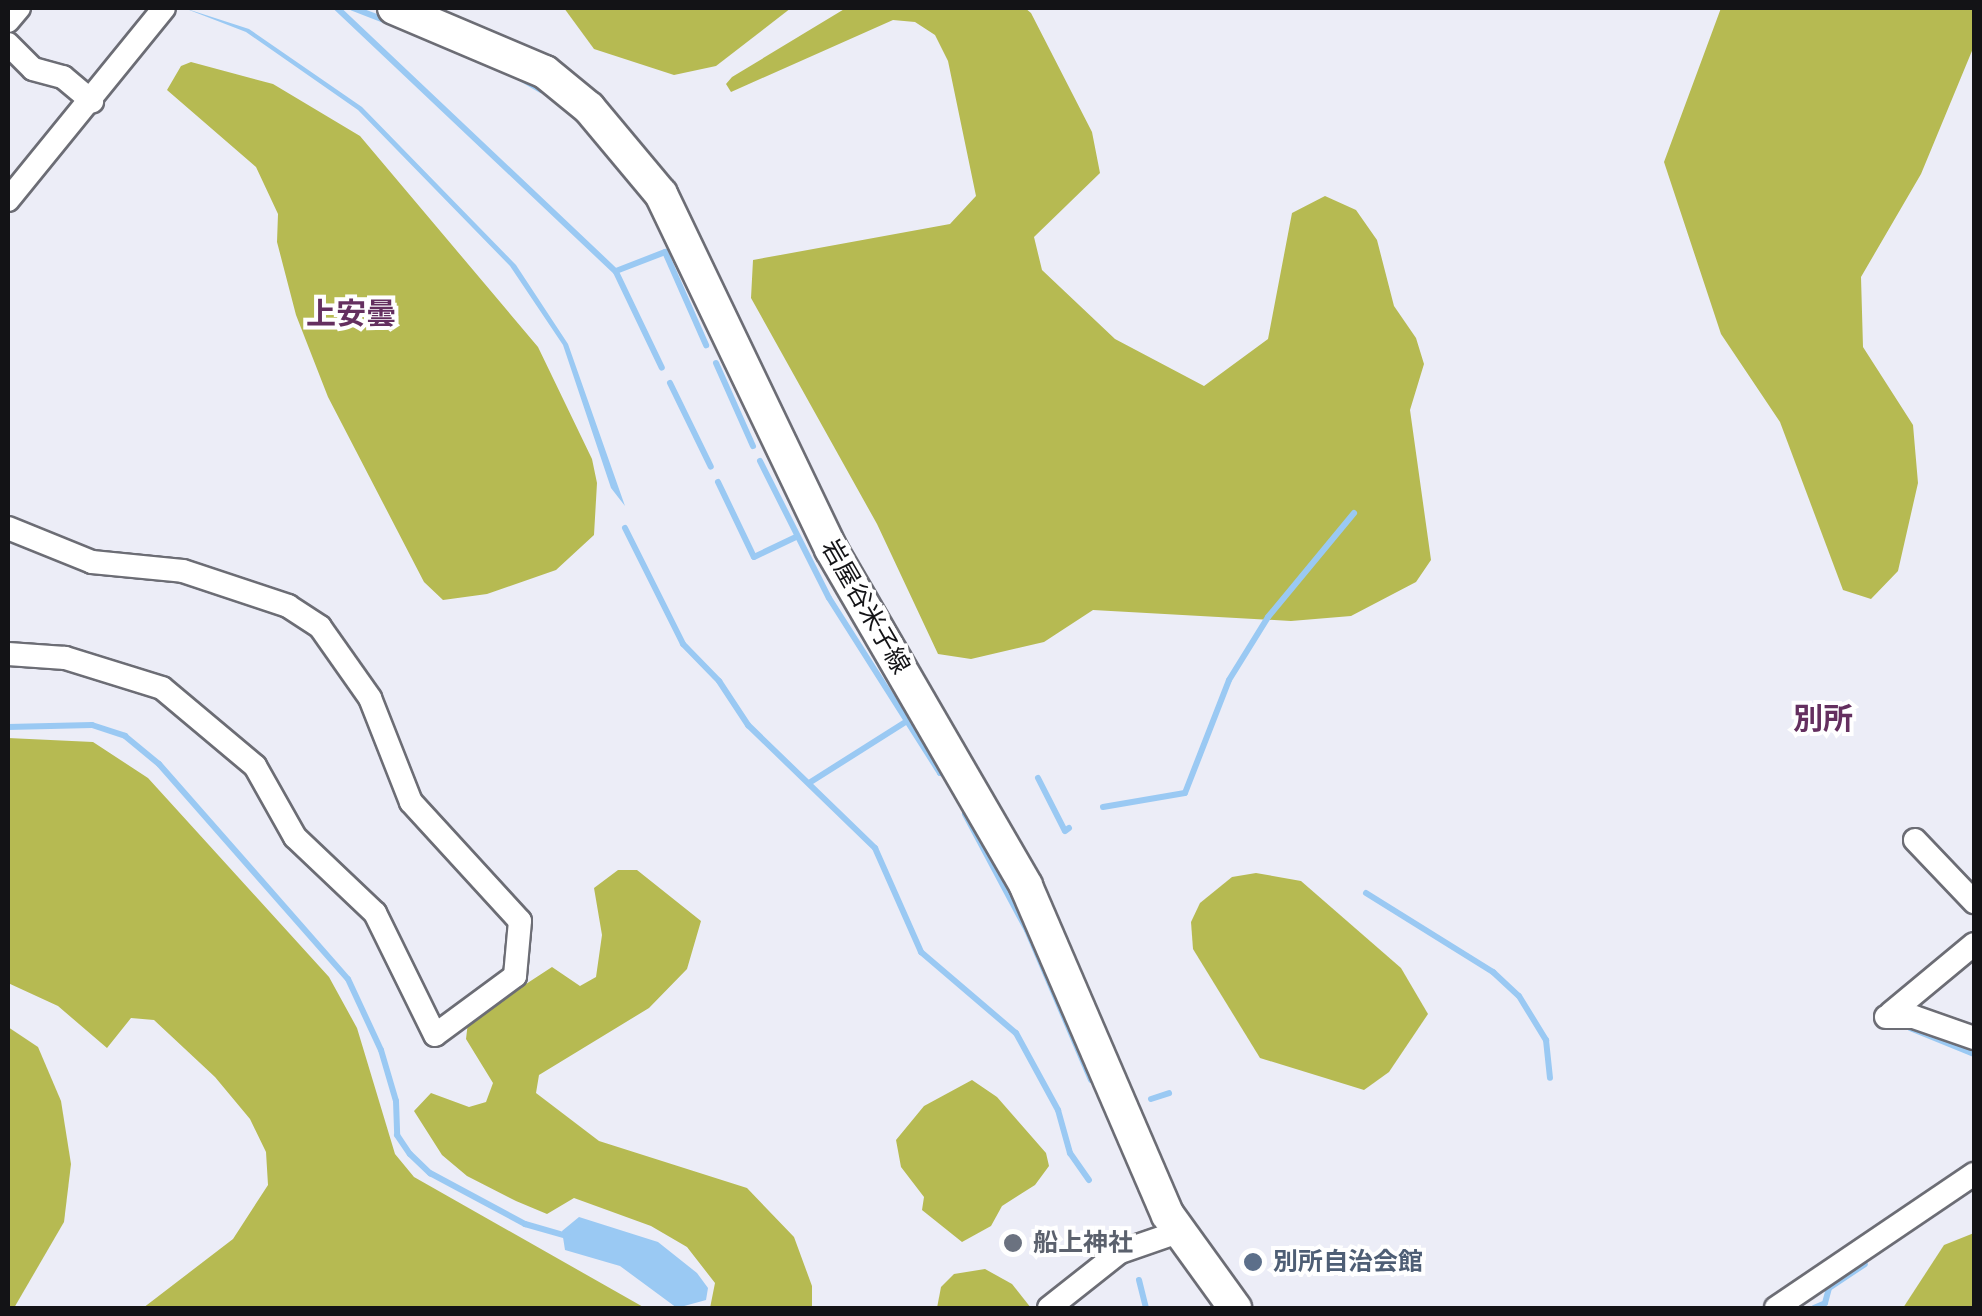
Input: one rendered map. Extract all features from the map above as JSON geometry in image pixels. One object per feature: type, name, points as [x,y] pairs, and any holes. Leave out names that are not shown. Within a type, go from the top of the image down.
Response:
[{"type":"main road","name":"岩屋谷米子線","points":[[394,8],[545,72],[590,108],[661,194],[831,549],[1026,886],[1178,1232],[1235,1308]]},
{"type":"street","points":[[8,21],[18,8]]},
{"type":"street","points":[[8,200],[92,101],[160,9]]},
{"type":"street","points":[[8,44],[28,80],[63,77],[92,101]]},
{"type":"street","points":[[8,528],[92,562],[183,571],[288,606],[320,626],[370,698],[411,802],[520,921],[515,976],[434,1035],[375,913],[295,837],[255,766],[162,688],[65,658],[8,654]]},
{"type":"street","points":[[1915,840],[1974,902]]},
{"type":"street","points":[[1974,944],[1885,1018],[1974,1038]]},
{"type":"street","points":[[1776,1308],[1974,1174]]},
{"type":"street","points":[[1048,1308],[1120,1252],[1178,1232]]},
{"type":"shaded area","points":[[564,8],[791,8],[716,66],[674,75],[594,49]]},
{"type":"shaded area","points":[[846,8],[1025,8],[1031,13],[1092,132],[1100,173],[1034,237],[1042,270],[1115,339],[1204,386],[1268,339],[1292,213],[1325,196],[1356,210],[1377,240],[1394,306],[1416,338],[1424,364],[1410,410],[1431,560],[1416,582],[1351,616],[1291,621],[1093,610],[1044,642],[971,659],[938,654],[877,524],[751,298],[753,260],[950,224],[976,196],[948,61],[935,35],[915,22],[893,20],[731,92],[726,84],[732,77]]},
{"type":"shaded area","points":[[1721,8],[1974,8],[1974,46],[1921,174],[1861,277],[1863,347],[1913,425],[1918,483],[1898,571],[1871,599],[1843,590],[1780,422],[1721,334],[1664,162]]},
{"type":"shaded area","points":[[191,62],[273,84],[360,136],[538,347],[592,459],[597,483],[594,535],[556,570],[487,594],[443,600],[424,582],[328,397],[296,315],[277,242],[278,214],[256,167],[167,90],[181,66]]},
{"type":"shaded area","points":[[8,738],[93,742],[148,778],[329,977],[357,1028],[395,1154],[414,1177],[645,1308],[143,1308],[233,1239],[268,1185],[266,1152],[250,1119],[215,1077],[154,1020],[131,1018],[107,1048],[58,1006],[8,983]]},
{"type":"shaded area","points":[[618,870],[637,870],[701,921],[687,969],[649,1008],[539,1075],[536,1093],[599,1141],[747,1188],[794,1237],[812,1286],[812,1308],[710,1308],[715,1283],[687,1247],[651,1226],[574,1198],[547,1214],[516,1201],[467,1176],[442,1155],[414,1111],[431,1093],[469,1107],[486,1102],[493,1083],[466,1039],[468,1022],[552,967],[580,986],[596,977],[602,935],[594,888]]},
{"type":"shaded area","points":[[1256,873],[1301,881],[1401,968],[1428,1014],[1389,1072],[1364,1090],[1260,1058],[1193,949],[1191,922],[1200,903],[1232,877]]},
{"type":"shaded area","points":[[8,1027],[38,1047],[61,1101],[71,1164],[64,1222],[14,1308],[8,1308]]},
{"type":"shaded area","points":[[972,1080],[997,1097],[1046,1153],[1049,1166],[1035,1185],[1002,1206],[991,1226],[962,1242],[922,1210],[924,1197],[901,1167],[896,1140],[924,1106]]},
{"type":"shaded area","points":[[1974,1233],[1974,1308],[1903,1308],[1944,1245]]},
{"type":"shaded area","points":[[985,1269],[1012,1284],[1031,1308],[937,1308],[941,1287],[954,1274]]},
{"type":"water","points":[[184,8],[249,29],[362,107],[516,265],[568,344],[625,506],[611,488],[563,345],[510,266],[358,110],[246,32]]},
{"type":"water","points":[[579,1217],[658,1242],[697,1273],[708,1288],[706,1300],[677,1308],[620,1266],[565,1250],[562,1231]]},
{"type":"waterway","points":[[337,8],[616,272],[662,368]]},
{"type":"waterway","points":[[353,8],[390,22]]},
{"type":"waterway","points":[[520,78],[541,90]]},
{"type":"waterway","points":[[616,271],[665,252],[706,345]]},
{"type":"waterway","points":[[716,363],[753,446]]},
{"type":"waterway","points":[[670,383],[711,467]]},
{"type":"waterway","points":[[760,461],[829,598],[940,773],[947,774]]},
{"type":"waterway","points":[[718,482],[754,557],[796,537]]},
{"type":"waterway","points":[[1103,807],[1185,793],[1229,680],[1268,617],[1354,513]]},
{"type":"waterway","points":[[625,528],[683,644],[719,681],[748,725],[875,848],[921,952],[1016,1033],[1058,1110],[1070,1153],[1089,1180]]},
{"type":"waterway","points":[[809,783],[907,721]]},
{"type":"waterway","points":[[8,727],[92,725],[125,736],[159,764],[348,979],[381,1050],[396,1101],[397,1135],[410,1154],[430,1173],[525,1224],[567,1236]]},
{"type":"waterway","points":[[1038,778],[1065,831],[1069,828]]},
{"type":"waterway","points":[[965,814],[1027,930],[1091,1080]]},
{"type":"waterway","points":[[1366,893],[1493,972],[1519,996],[1546,1040],[1550,1078]]},
{"type":"waterway","points":[[1910,1028],[1974,1054]]},
{"type":"waterway","points":[[1151,1099],[1169,1093]]},
{"type":"waterway","points":[[1814,1308],[1825,1303],[1829,1288],[1865,1264]]},
{"type":"waterway","points":[[1139,1280],[1146,1308]]},
{"type":"place","name":"船上神社","points":[[1013,1243]]},
{"type":"place","name":"別所自治会館","points":[[1253,1262]]},
{"type":"district","name":"上安曇","points":[[351,314]]},
{"type":"district","name":"別所","points":[[1823,719]]}]
